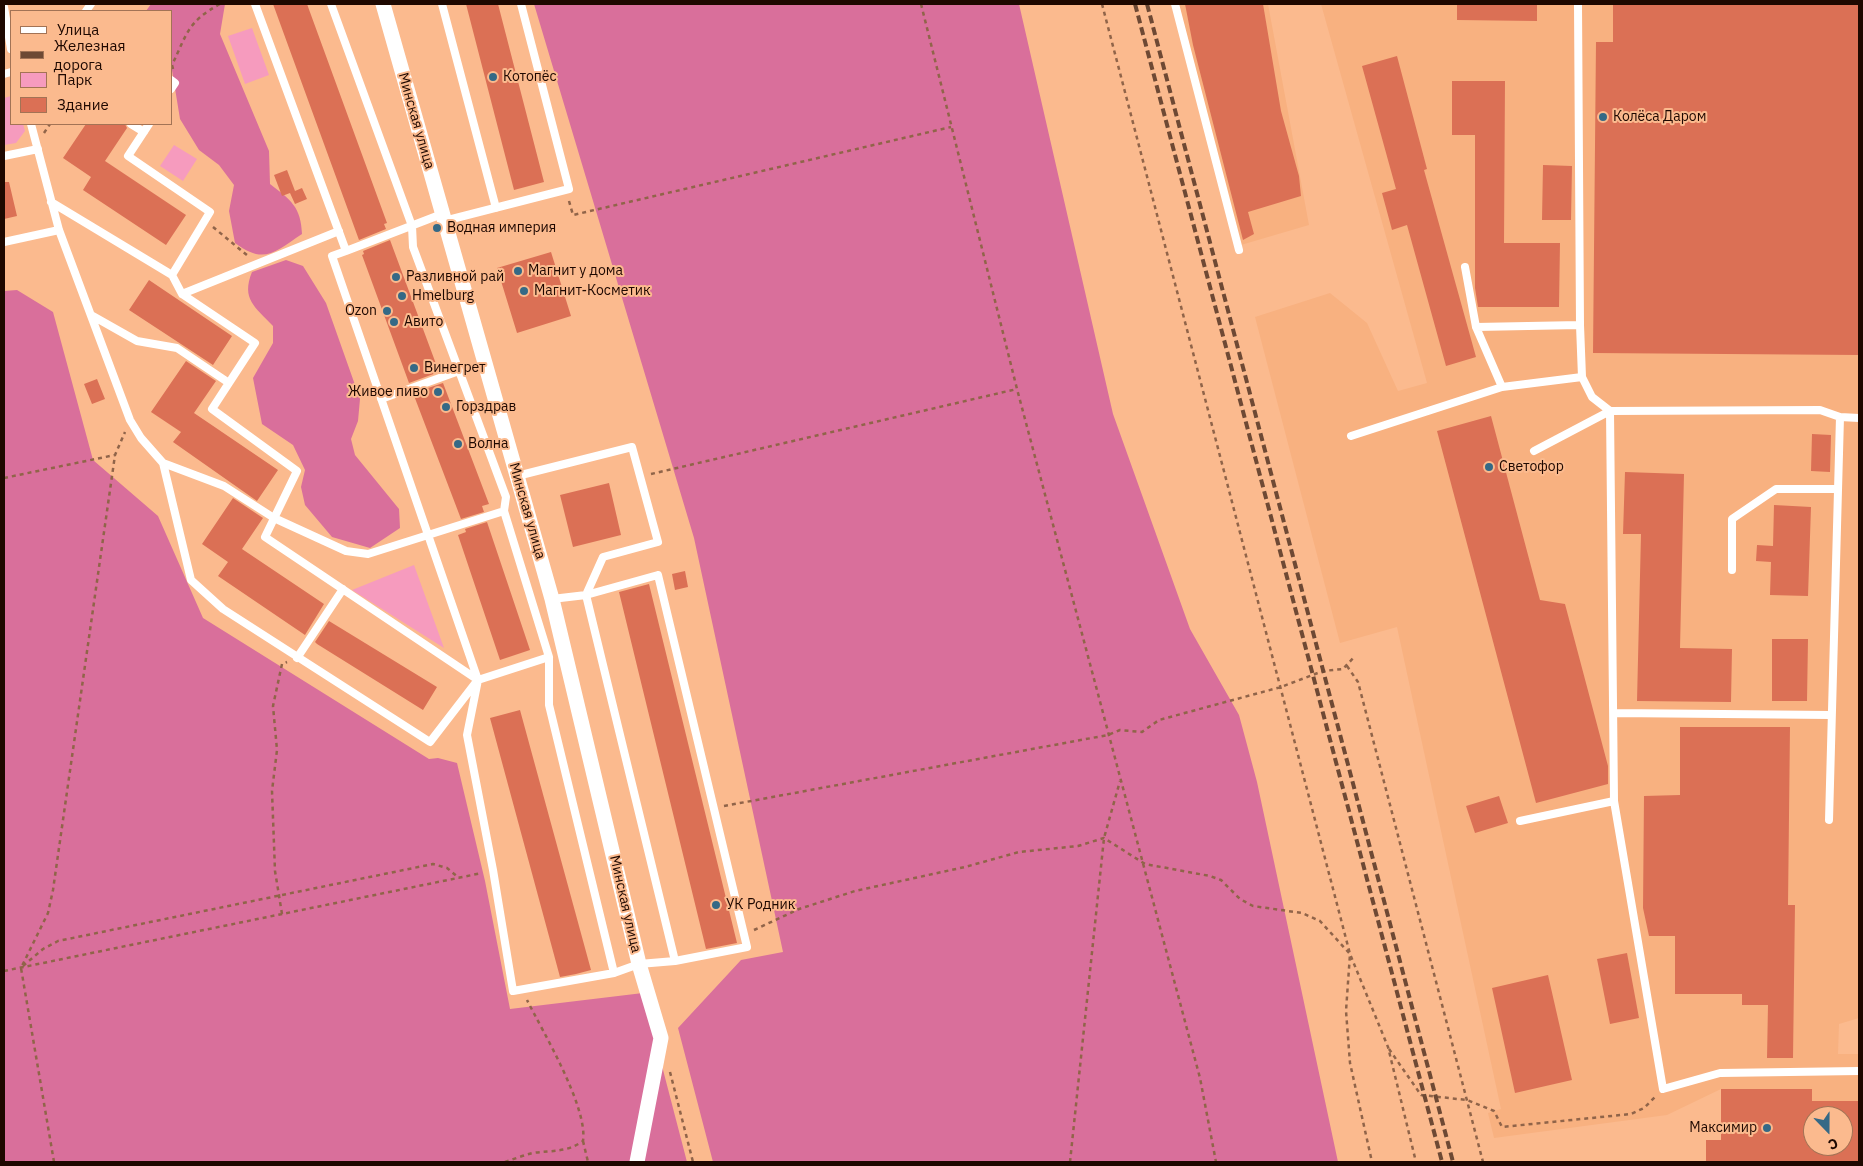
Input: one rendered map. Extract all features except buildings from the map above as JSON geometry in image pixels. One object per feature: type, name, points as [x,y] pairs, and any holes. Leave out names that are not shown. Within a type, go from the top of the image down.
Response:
[{"type":"street","name":"Минская улица","points":[[383,4],[552,599],[639,964],[661,1038],[637,1162]]},
{"type":"lane","points":[[255,4],[346,251]]},
{"type":"lane","points":[[331,4],[412,226],[413,247],[506,496],[504,511],[549,657],[549,705],[614,973]]},
{"type":"lane","points":[[442,4],[496,208]]},
{"type":"lane","points":[[521,4],[569,189],[496,208],[412,226],[332,256],[478,680],[467,735],[493,870],[513,991],[614,973],[639,964],[674,961],[747,947],[658,575],[586,596],[552,599]]},
{"type":"lane","points":[[1175,4],[1239,250]]},
{"type":"lane","points":[[1578,4],[1582,377],[1592,397],[1610,411]]},
{"type":"lane","points":[[4,7],[10,43]]},
{"type":"lane","points":[[31,125],[58,230],[130,420],[141,438],[163,463],[192,580],[223,609],[430,742],[478,680],[549,657]]},
{"type":"lane","points":[[133,125],[144,132]]},
{"type":"lane","points":[[148,125],[128,156],[210,212],[172,275]]},
{"type":"lane","points":[[4,156],[38,149]]},
{"type":"lane","points":[[51,202],[172,275],[182,294],[255,343],[212,409],[297,471],[265,537],[478,680]]},
{"type":"lane","points":[[4,242],[58,230]]},
{"type":"lane","points":[[182,294],[339,231]]},
{"type":"lane","points":[[1466,267],[1476,327],[1502,387]]},
{"type":"lane","points":[[91,315],[137,341],[177,348],[229,384]]},
{"type":"lane","points":[[1476,327],[1580,325]]},
{"type":"lane","points":[[381,399],[459,370]]},
{"type":"lane","points":[[1351,436],[1502,387],[1582,377]]},
{"type":"lane","points":[[1534,451],[1580,425],[1610,411],[1820,410],[1840,417],[1859,418]]},
{"type":"lane","points":[[1610,411],[1614,801],[1664,1089],[1720,1073],[1859,1071]]},
{"type":"lane","points":[[1829,820],[1840,417]]},
{"type":"lane","points":[[517,476],[632,447],[658,542],[603,557],[586,596],[674,961]]},
{"type":"lane","points":[[163,463],[224,486],[274,518],[346,551],[368,554],[504,511]]},
{"type":"lane","points":[[1732,570],[1732,520],[1776,489],[1838,489]]},
{"type":"lane","points":[[297,658],[343,589]]},
{"type":"lane","points":[[1614,713],[1831,715]]},
{"type":"lane","points":[[1520,821],[1614,801]]},
{"type":"path","points":[[173,84],[172,65],[187,30],[202,15],[220,4]]},
{"type":"path","points":[[920,4],[1017,390],[1120,780],[1145,864],[1200,1078],[1216,1162]]},
{"type":"path","points":[[1102,4],[1350,954],[1388,1047],[1416,1162]]},
{"type":"path","points":[[566,190],[572,215],[951,126]]},
{"type":"path","points":[[205,220],[257,264]]},
{"type":"path","points":[[640,476],[1017,390]]},
{"type":"path","points":[[54,1162],[21,968],[48,914],[54,890],[115,456],[130,420]]},
{"type":"path","points":[[4,478],[115,456]]},
{"type":"path","points":[[714,808],[1108,735],[1120,730],[1142,732],[1159,720],[1281,687],[1323,671],[1343,669],[1355,656]]},
{"type":"path","points":[[282,914],[275,871],[272,790],[277,750],[273,706],[282,664],[297,658]]},
{"type":"path","points":[[1347,666],[1358,682],[1483,1162]]},
{"type":"path","points":[[1070,1162],[1104,838],[1120,780]]},
{"type":"path","points":[[744,935],[799,909],[855,891],[965,867],[1019,852],[1078,846],[1104,838],[1145,864],[1210,876],[1221,880],[1240,899],[1253,906],[1302,913],[1320,921],[1350,954],[1346,1011],[1350,1063],[1372,1162]]},
{"type":"path","points":[[21,968],[43,949],[58,941],[434,864],[447,868],[459,878]]},
{"type":"path","points":[[4,971],[493,870]]},
{"type":"path","points":[[522,989],[577,1106],[584,1132],[583,1141],[588,1162]]},
{"type":"path","points":[[1388,1047],[1421,1095],[1467,1100],[1494,1111],[1502,1127],[1631,1114],[1644,1108],[1664,1089]]},
{"type":"path","points":[[668,1067],[693,1162]]},
{"type":"path","points":[[505,1162],[533,1153],[560,1152],[583,1141]]},
{"type":"shaded area","points":[[151,4],[225,4],[220,34],[269,151],[270,184],[294,205],[300,217],[302,234],[277,251],[262,255],[245,250],[235,243],[229,211],[234,185],[219,165],[199,150],[180,119],[172,70],[172,10],[147,10]]},
{"type":"shaded area","points":[[534,4],[1019,4],[1113,414],[1190,629],[1239,715],[1257,782],[1338,1162],[713,1162],[678,1028],[741,960],[783,952],[694,538]]},
{"type":"shaded area","points":[[1179,4],[1268,4],[1309,225],[1241,245]]},
{"type":"shaded area","points":[[1321,4],[1859,4],[1859,1018],[1839,1024],[1838,1054],[1859,1054],[1859,1162],[1706,1162],[1706,1140],[1721,1140],[1721,1089],[1667,1115],[1494,1138],[1488,1113],[1501,1109],[1397,627],[1340,643],[1255,317],[1330,293],[1367,323],[1398,391],[1427,383]]},
{"type":"shaded area","points":[[286,260],[303,266],[326,303],[360,399],[358,421],[351,439],[355,455],[399,509],[400,528],[370,548],[332,537],[305,505],[301,487],[305,470],[293,445],[262,424],[253,378],[273,343],[273,326],[252,302],[248,289],[249,281],[252,272]]},
{"type":"shaded area","points":[[17,290],[53,312],[93,460],[158,516],[203,618],[429,759],[438,758],[457,763],[485,881],[510,1009],[643,993],[687,1162],[4,1162],[4,291]]},
{"type":"green space","points":[[252,28],[269,75],[245,84],[228,36]]},
{"type":"green space","points":[[10,96],[10,125],[23,125],[25,131],[16,143],[4,145],[4,98]]},
{"type":"green space","points":[[174,145],[197,159],[183,181],[160,166]]},
{"type":"green space","points":[[414,565],[444,648],[352,590]]},
{"type":"railway","points":[[1135,4],[1442,1162]]},
{"type":"railway","points":[[1147,4],[1453,1162]]},
{"type":"place","name":"Котопёс","points":[[493,77]]},
{"type":"place","name":"Колёса Даром","points":[[1603,117]]},
{"type":"place","name":"Водная империя","points":[[437,228]]},
{"type":"place","name":"Магнит у дома","points":[[518,271]]},
{"type":"place","name":"Разливной рай","points":[[396,277]]},
{"type":"place","name":"Магнит-Косметик","points":[[524,291]]},
{"type":"place","name":"Hmelburg","points":[[402,296]]},
{"type":"place","name":"Ozon","points":[[387,311]]},
{"type":"place","name":"Авито","points":[[394,322]]},
{"type":"place","name":"Винегрет","points":[[414,368]]},
{"type":"place","name":"Живое пиво","points":[[438,392]]},
{"type":"place","name":"Горздрав","points":[[446,407]]},
{"type":"place","name":"Волна","points":[[458,444]]},
{"type":"place","name":"Светофор","points":[[1489,467]]},
{"type":"place","name":"УК Родник","points":[[716,905]]},
{"type":"place","name":"Максимир","points":[[1767,1128]]}]
